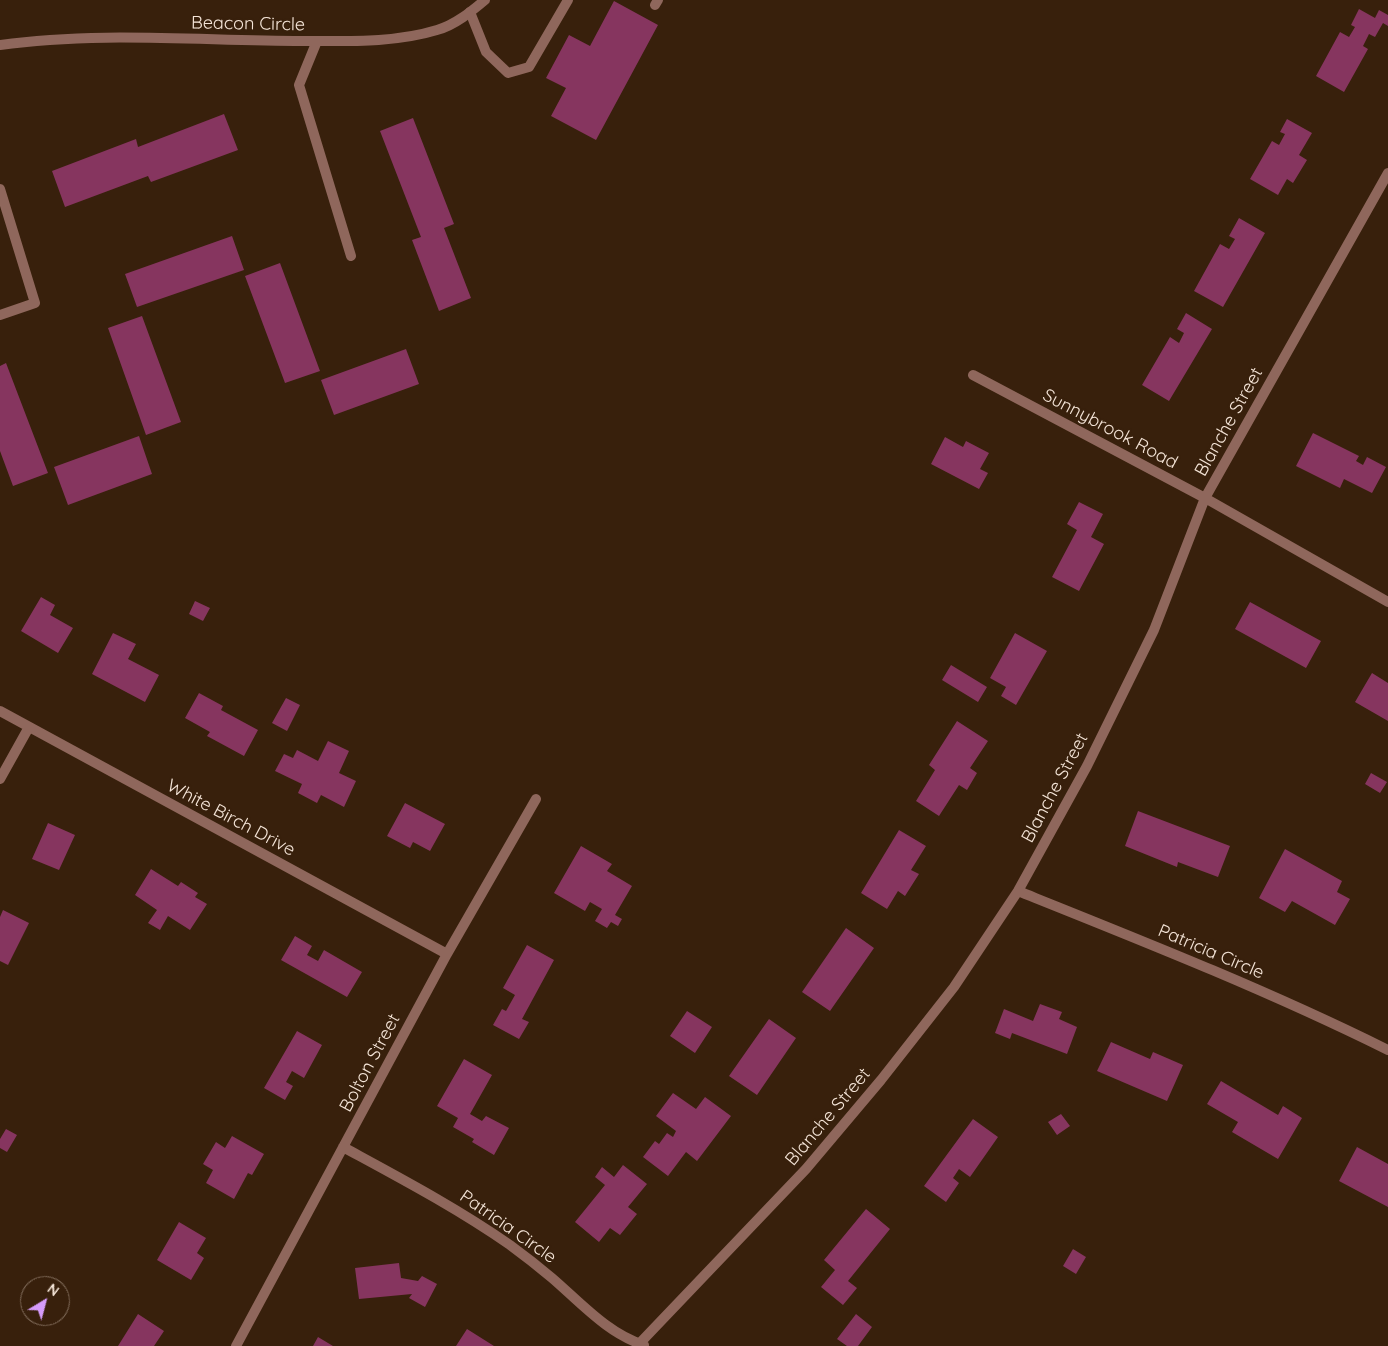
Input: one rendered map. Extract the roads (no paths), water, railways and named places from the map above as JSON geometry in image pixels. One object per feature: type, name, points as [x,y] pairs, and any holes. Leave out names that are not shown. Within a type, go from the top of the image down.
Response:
[{"type":"street","name":"Beacon Circle","points":[[0,45],[40,39],[316,41],[399,38],[439,30],[470,12],[485,0]]},
{"type":"street","points":[[470,12],[486,52],[508,73],[529,66],[568,0]]},
{"type":"street","points":[[316,41],[299,85],[351,256]]},
{"type":"street","name":"Blanche Street","points":[[642,1345],[800,1176],[837,1132],[954,987],[1018,891],[1087,766],[1154,630],[1205,498],[1388,173]]},
{"type":"street","points":[[0,189],[36,303],[0,315]]},
{"type":"street","name":"Sunnybrook Road","points":[[973,375],[1205,498],[1388,602]]},
{"type":"street","name":"White Birch Drive","points":[[0,711],[447,954]]},
{"type":"street","points":[[0,780],[29,727]]},
{"type":"street","name":"Bolton Street","points":[[236,1346],[447,954],[536,799]]},
{"type":"street","name":"Patricia Circle","points":[[1018,891],[1275,996],[1388,1050]]},
{"type":"street","name":"Patricia Circle","points":[[343,1147],[470,1218],[511,1246],[551,1277],[614,1330],[642,1345]]}]
